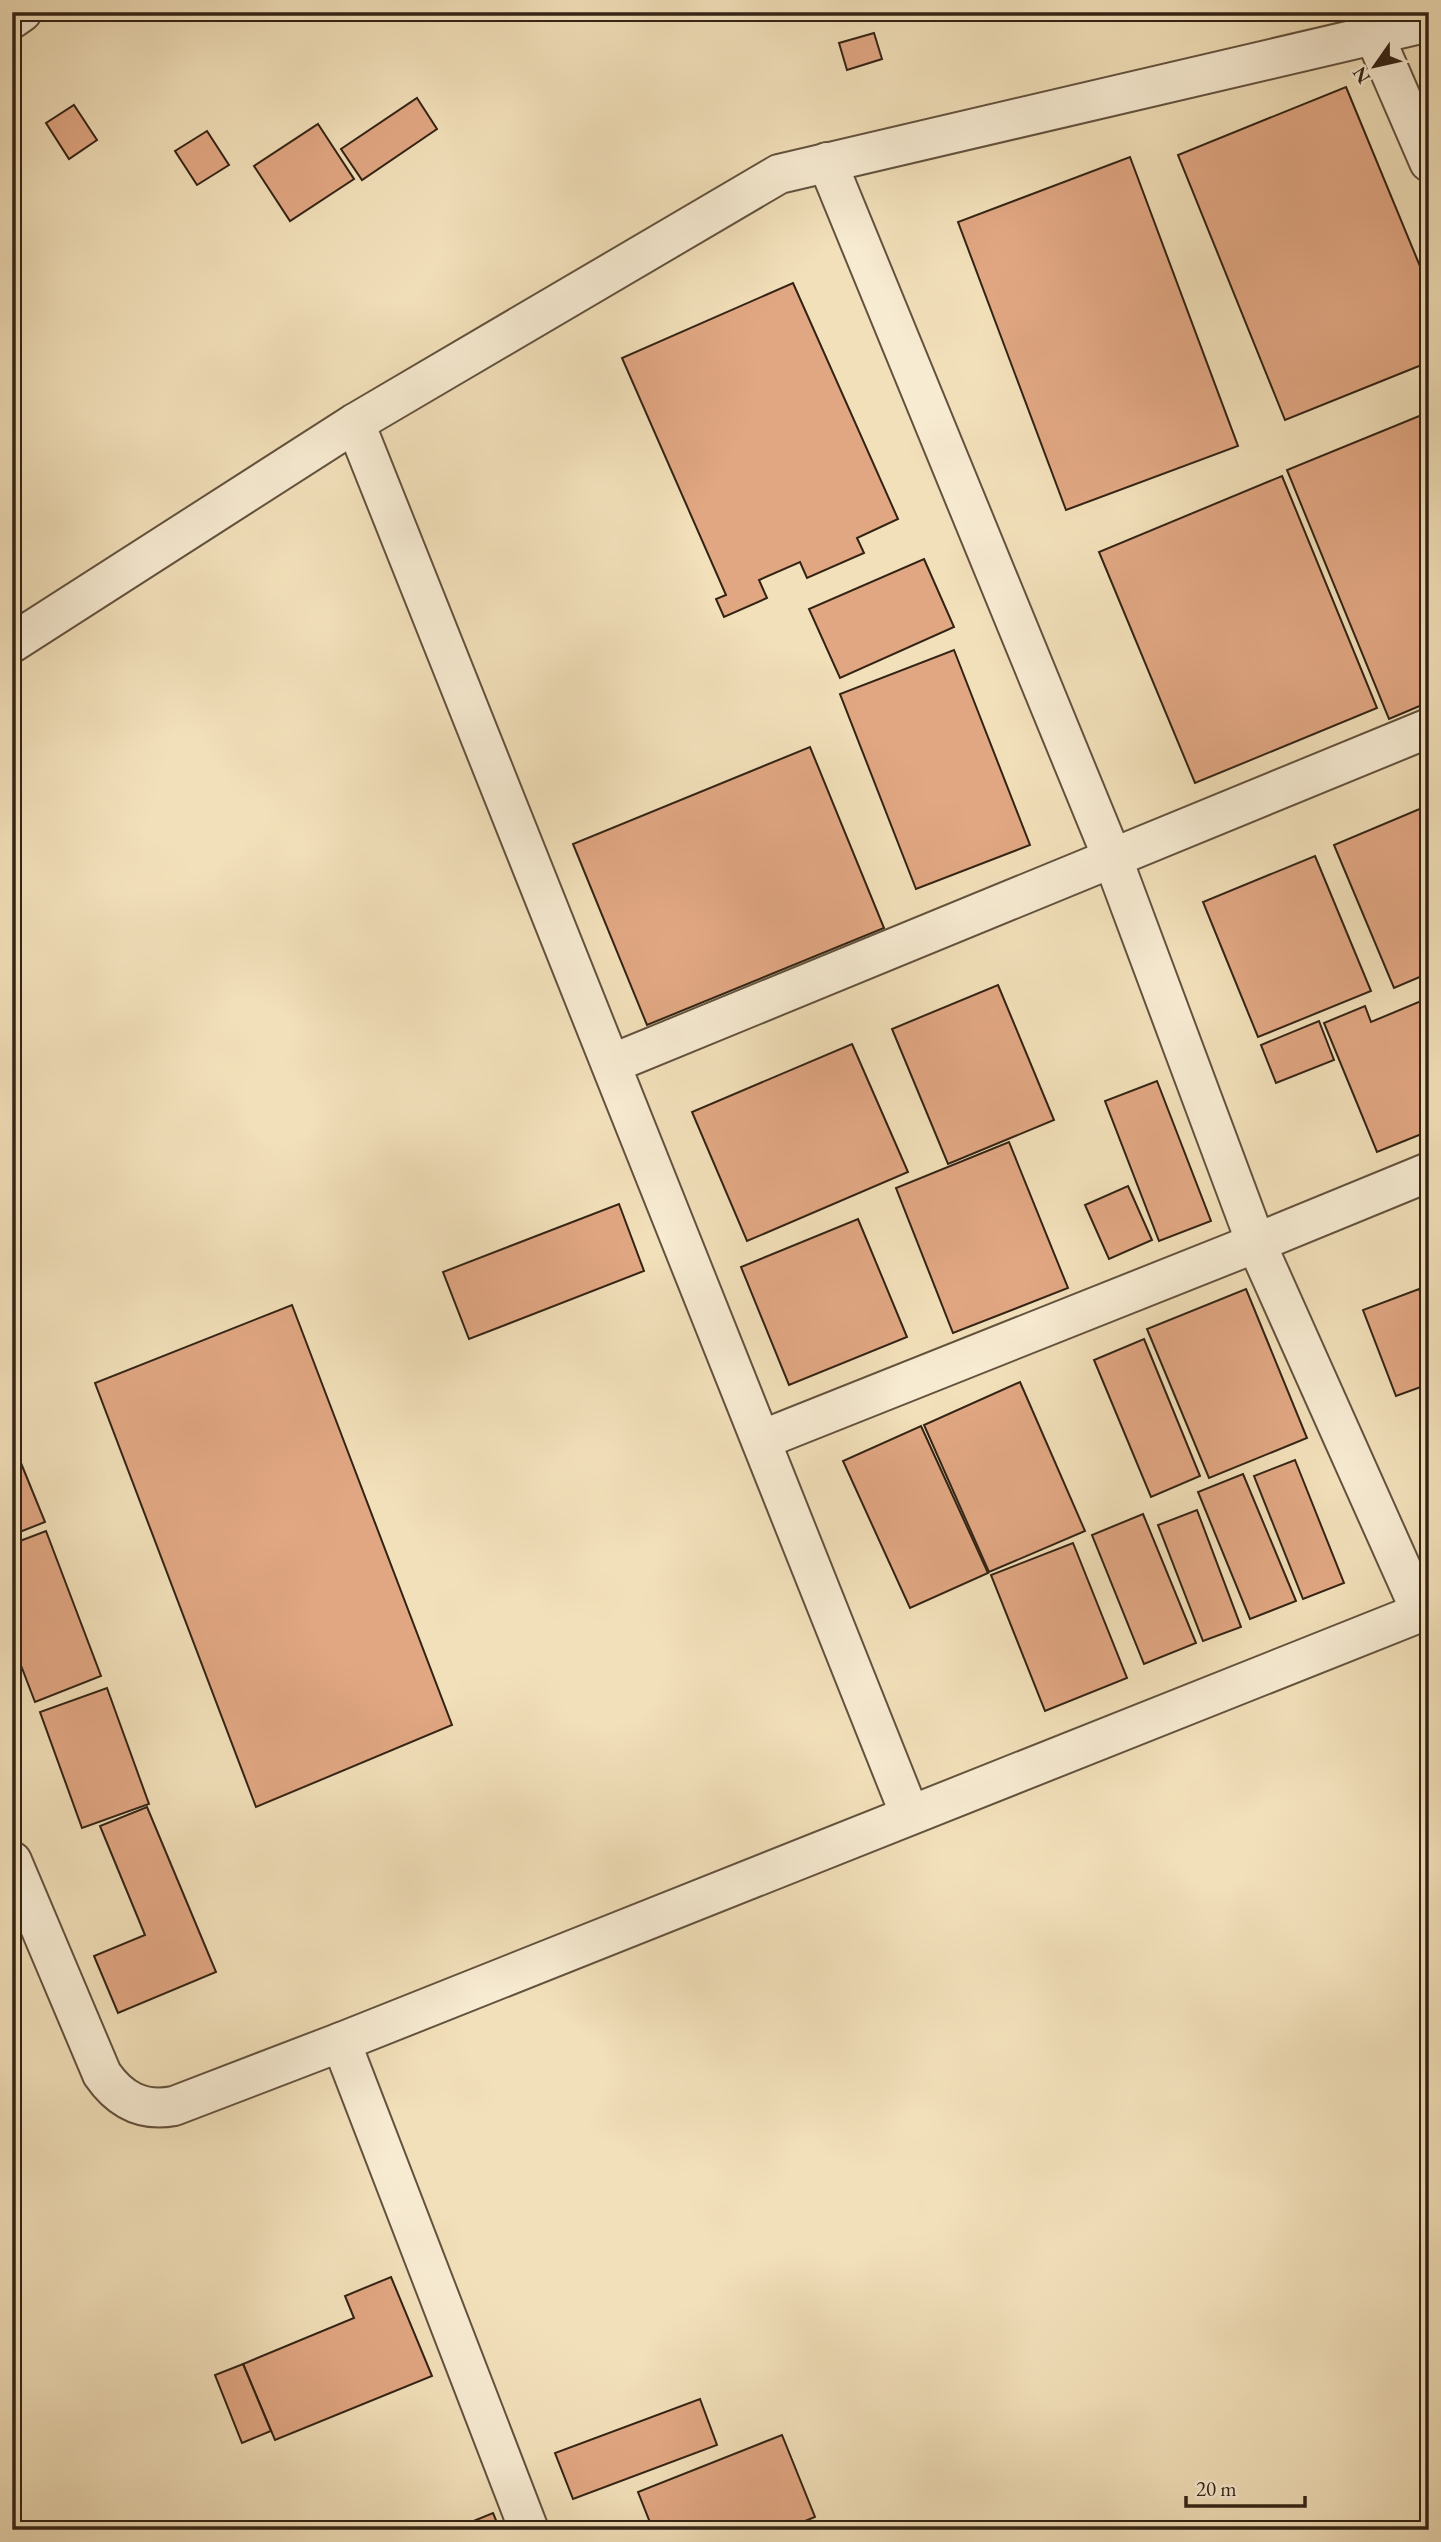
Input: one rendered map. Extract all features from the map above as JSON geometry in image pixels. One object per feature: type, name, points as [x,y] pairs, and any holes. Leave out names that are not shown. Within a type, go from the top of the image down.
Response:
[{"type":"street","points":[[12,19],[22,12]]},
{"type":"street","points":[[15,633],[355,423],[779,174],[1429,22]]},
{"type":"street","points":[[1374,35],[1429,162]]},
{"type":"street","points":[[12,1861],[102,2074],[122,2097],[148,2108],[174,2106],[1425,1611],[1256,1243],[1112,857],[827,162]]},
{"type":"street","points":[[355,423],[910,1815]]},
{"type":"street","points":[[611,1064],[1429,728]]},
{"type":"street","points":[[761,1440],[1429,1172]]},
{"type":"street","points":[[341,2042],[529,2530]]},
{"type":"building","points":[[874,33],[882,59],[847,70],[839,43]]},
{"type":"building","points":[[1346,87],[1429,288],[1429,362],[1285,420],[1178,155]]},
{"type":"building","points":[[417,98],[437,129],[362,180],[341,149]]},
{"type":"building","points":[[74,105],[97,140],[69,159],[46,123]]},
{"type":"building","points":[[318,124],[354,179],[290,221],[254,166]]},
{"type":"building","points":[[207,131],[229,165],[197,185],[175,151]]},
{"type":"building","points":[[1130,157],[1238,446],[1066,510],[958,222]]},
{"type":"building","points":[[793,283],[898,519],[857,538],[864,553],[807,578],[800,562],[759,580],[767,598],[724,617],[716,599],[726,595],[622,358]]},
{"type":"building","points":[[1429,412],[1429,702],[1389,719],[1287,470]]},
{"type":"building","points":[[1282,476],[1377,708],[1195,783],[1099,552]]},
{"type":"building","points":[[924,559],[954,627],[840,678],[809,609]]},
{"type":"building","points":[[954,650],[1030,845],[916,889],[840,694]]},
{"type":"building","points":[[810,747],[884,928],[647,1025],[573,844]]},
{"type":"building","points":[[1429,805],[1429,973],[1394,988],[1334,845]]},
{"type":"building","points":[[1315,856],[1371,991],[1258,1037],[1203,902]]},
{"type":"building","points":[[998,985],[1054,1120],[948,1164],[892,1029]]},
{"type":"building","points":[[1421,1001],[1429,1020],[1429,1131],[1377,1152],[1324,1023],[1365,1006],[1371,1022]]},
{"type":"building","points":[[1319,1021],[1334,1060],[1276,1083],[1261,1045]]},
{"type":"building","points":[[852,1044],[908,1172],[747,1241],[692,1112]]},
{"type":"building","points":[[1157,1081],[1211,1221],[1159,1241],[1105,1101]]},
{"type":"building","points":[[1009,1142],[1068,1288],[953,1333],[896,1188]]},
{"type":"building","points":[[1128,1186],[1152,1240],[1109,1259],[1085,1205]]},
{"type":"building","points":[[619,1204],[644,1271],[469,1339],[443,1272]]},
{"type":"building","points":[[858,1219],[907,1337],[789,1385],[741,1267]]},
{"type":"building","points":[[1246,1289],[1307,1438],[1209,1478],[1147,1329]]},
{"type":"building","points":[[1419,1289],[1429,1315],[1429,1384],[1396,1396],[1363,1310]]},
{"type":"building","points":[[292,1305],[452,1725],[256,1807],[95,1383]]},
{"type":"building","points":[[1144,1339],[1200,1476],[1151,1497],[1094,1360]]},
{"type":"building","points":[[1020,1382],[1085,1531],[989,1572],[924,1425]]},
{"type":"building","points":[[921,1426],[988,1573],[910,1608],[843,1461]]},
{"type":"building","points":[[12,1441],[45,1522],[12,1535]]},
{"type":"building","points":[[1295,1460],[1344,1583],[1303,1599],[1254,1476]]},
{"type":"building","points":[[1243,1474],[1296,1601],[1250,1619],[1198,1492]]},
{"type":"building","points":[[1197,1510],[1241,1627],[1203,1641],[1158,1525]]},
{"type":"building","points":[[1143,1514],[1196,1643],[1144,1664],[1092,1535]]},
{"type":"building","points":[[46,1531],[101,1676],[35,1702],[12,1642],[12,1544]]},
{"type":"building","points":[[1073,1543],[1127,1678],[1045,1711],[991,1575]]},
{"type":"building","points":[[107,1688],[149,1804],[82,1828],[40,1712]]},
{"type":"building","points":[[147,1807],[216,1972],[118,2013],[94,1956],[145,1935],[100,1826]]},
{"type":"building","points":[[391,2277],[432,2376],[275,2440],[243,2364],[354,2318],[345,2296]]},
{"type":"building","points":[[243,2364],[271,2431],[242,2443],[215,2375]]},
{"type":"building","points":[[700,2399],[717,2445],[573,2499],[555,2453]]},
{"type":"building","points":[[782,2435],[815,2517],[783,2530],[653,2530],[638,2492]]},
{"type":"building","points":[[493,2513],[500,2530],[454,2530],[454,2529]]}]
